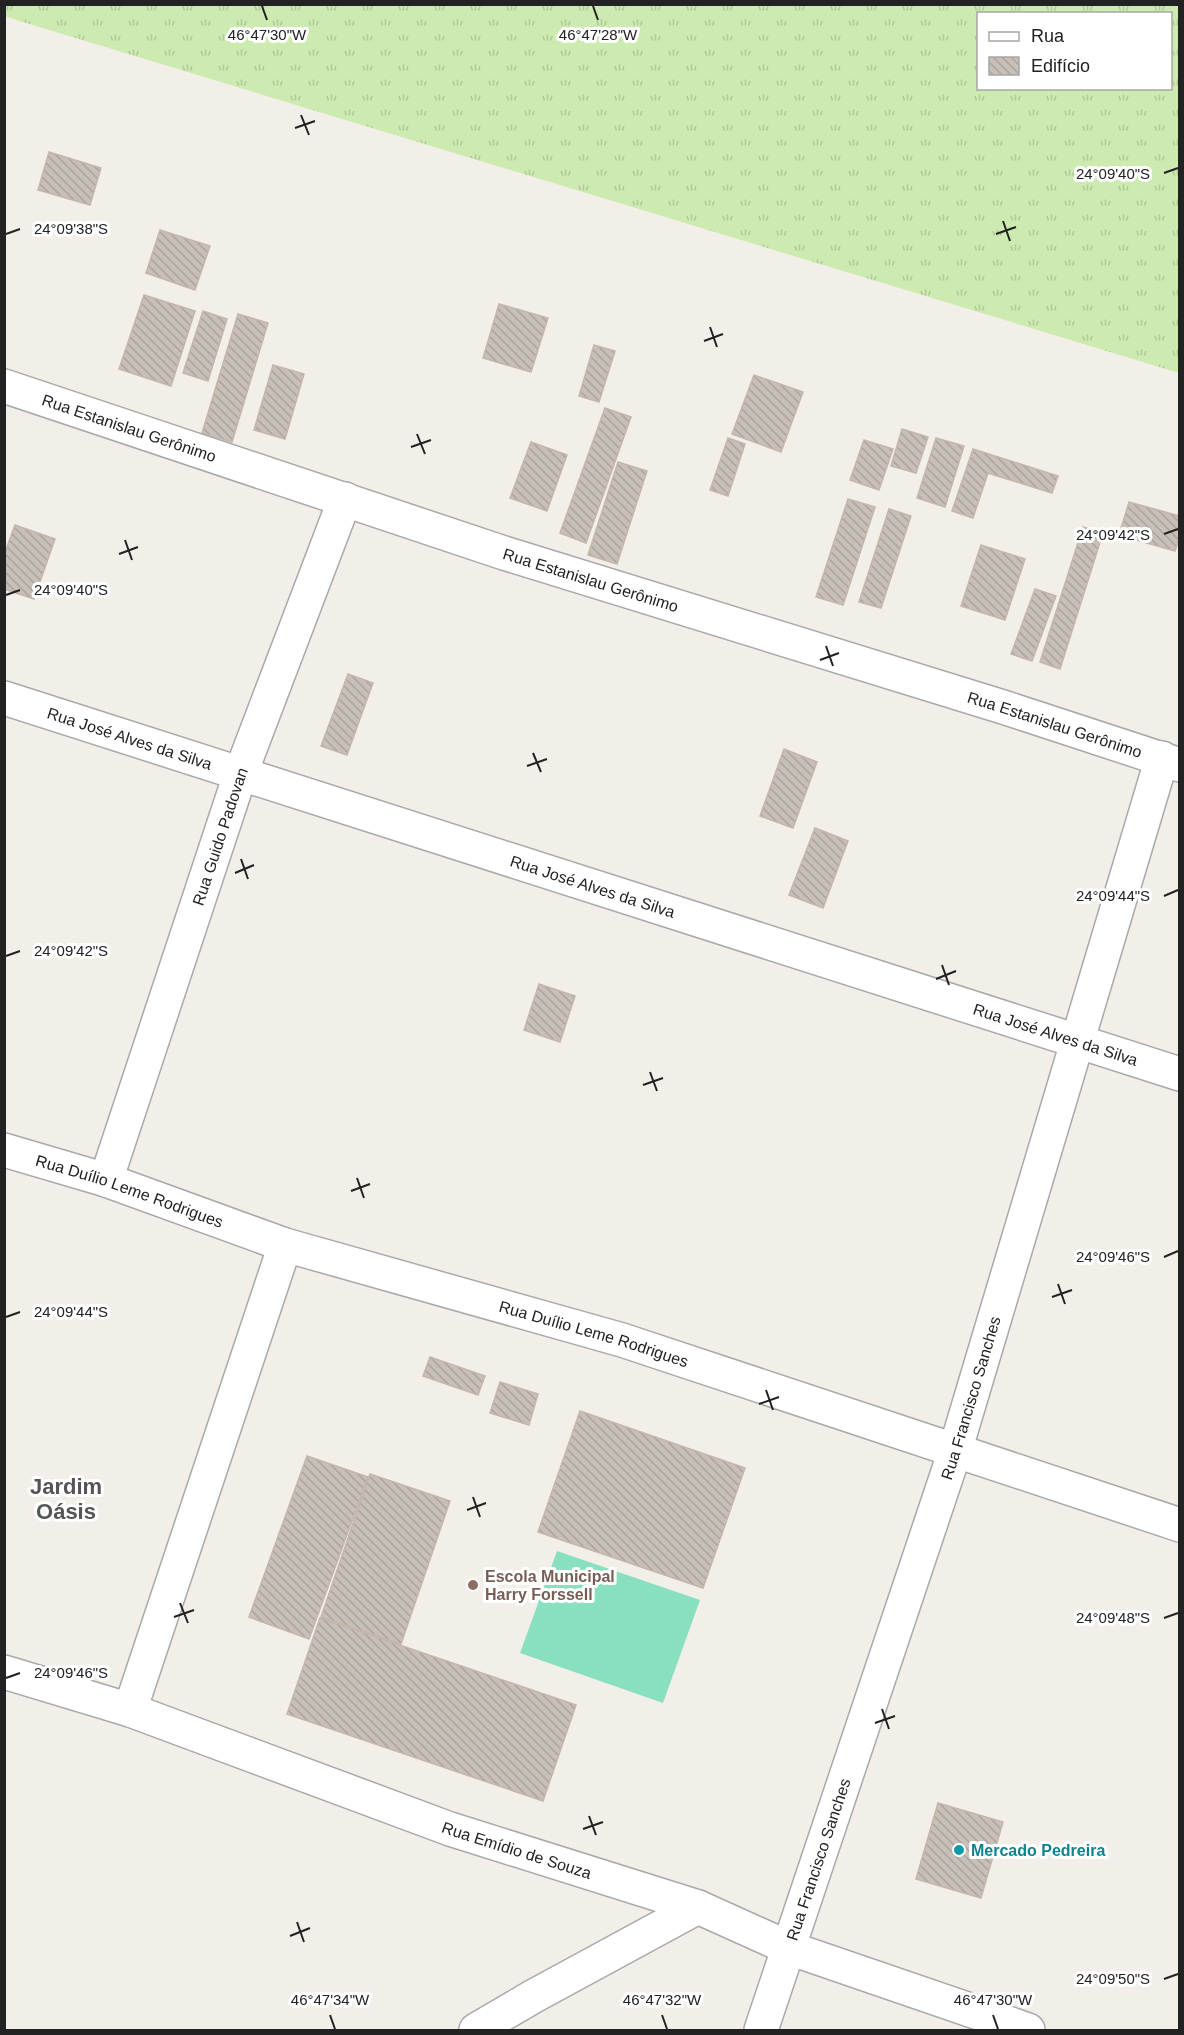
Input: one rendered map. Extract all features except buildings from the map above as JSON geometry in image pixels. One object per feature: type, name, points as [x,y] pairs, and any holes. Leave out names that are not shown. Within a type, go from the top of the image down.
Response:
[{"type":"street","name":"Rua Estanislau Gerônimo","points":[[4,386],[504,553],[1170,761]]},
{"type":"street","name":"Rua Guido Padovan","points":[[106,1180],[240,775],[345,499]]},
{"type":"street","name":"Rua José Alves da Silva","points":[[4,698],[1179,1074]]},
{"type":"street","name":"Rua Francisco Sanches","points":[[761,2031],[955,1451],[1078,1041],[1170,761]]},
{"type":"street","name":"Rua Duílio Leme Rodrigues","points":[[4,1150],[106,1180],[285,1245],[622,1340],[1179,1525]]},
{"type":"street","points":[[130,1710],[285,1245]]},
{"type":"street","name":"Rua Emídio de Souza","points":[[4,1672],[130,1710],[450,1829],[698,1907],[789,1948],[1028,2031]]},
{"type":"street","points":[[476,2031],[534,1995],[698,1907]]},
{"type":"green space","points":[[5,4],[1179,5],[1179,373],[5,16]]},
{"type":"green space","points":[[557,1551],[700,1600],[663,1703],[520,1653]]},
{"type":"place","name":"Escola Municipal Harry Forssell","points":[[473,1585]]},
{"type":"place","name":"Mercado Pedreira","points":[[959,1850]]},
{"type":"district","name":"Jardim Oásis","points":[[66,1498]]}]
